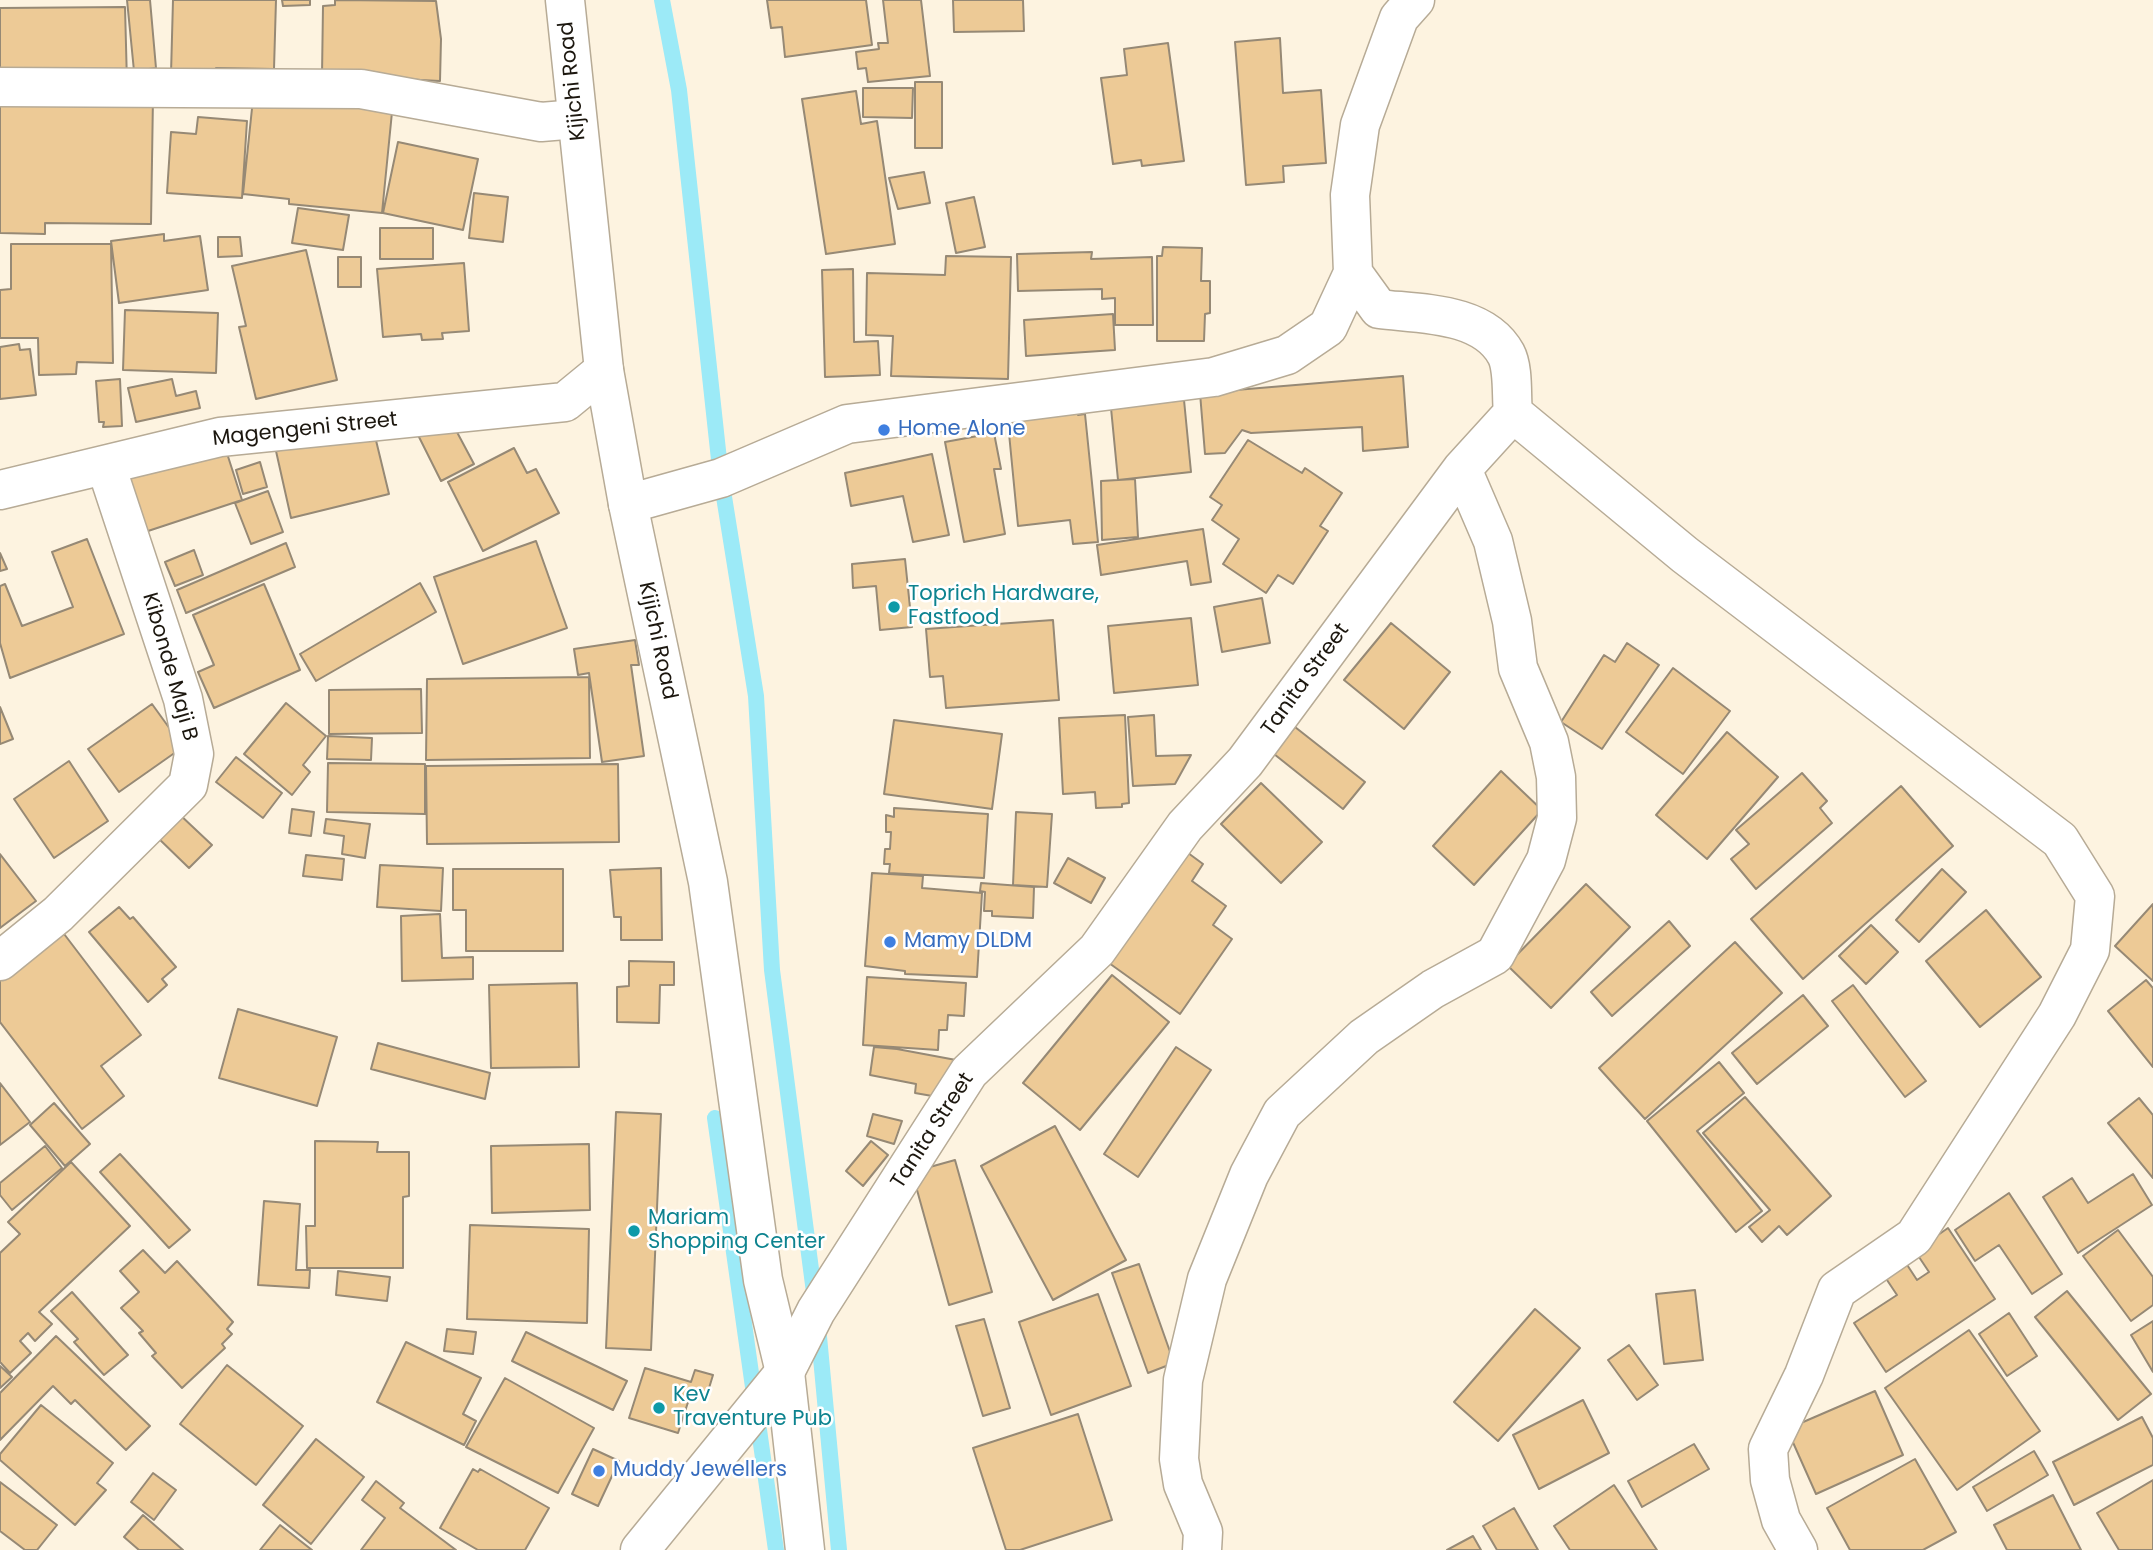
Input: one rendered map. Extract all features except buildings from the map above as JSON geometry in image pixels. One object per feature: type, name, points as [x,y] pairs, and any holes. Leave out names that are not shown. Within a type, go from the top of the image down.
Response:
[{"type":"street","name":"Kijichi Road","points":[[565,0],[604,370],[628,504],[708,882],[763,1280],[785,1372],[806,1550]]},
{"type":"street","points":[[628,504],[721,478],[847,424],[1214,377],[1287,355],[1328,327],[1353,273],[1350,195],[1360,125],[1399,18],[1415,0]]},
{"type":"street","points":[[0,87],[362,89],[541,122],[577,118]]},
{"type":"street","points":[[1353,273],[1378,309],[1445,317],[1488,330],[1507,356],[1513,413],[1685,555],[2060,840],[2095,896],[2090,950],[2057,1015],[1980,1139],[1914,1237],[1838,1290],[1804,1375],[1768,1449],[1770,1480],[1781,1520],[1798,1550]]},
{"type":"street","name":"Magengeni Street","points":[[0,490],[220,437],[565,402],[604,370]]},
{"type":"street","name":"Tanita Street","points":[[640,1550],[785,1372],[816,1311],[969,1072],[1097,950],[1185,826],[1245,762],[1462,469],[1513,413]]},
{"type":"street","name":"Kibonde Maji B","points":[[0,961],[58,914],[188,785],[194,754],[183,699],[106,466]]},
{"type":"street","points":[[1202,1550],[1203,1532],[1183,1484],[1179,1459],[1183,1380],[1207,1279],[1249,1175],[1282,1113],[1364,1037],[1433,989],[1495,955],[1546,860],[1558,818],[1556,777],[1549,742],[1518,668],[1512,621],[1493,541],[1462,469]]},
{"type":"waterway","points":[[662,0],[679,90],[721,478],[756,696],[772,970],[815,1300]]},
{"type":"waterway","points":[[715,1118],[776,1550]]},
{"type":"waterway","points":[[818,1326],[839,1550]]},
{"type":"place","name":"Home Alone","points":[[884,430]]},
{"type":"place","name":"Toprich Hardware, Fastfood","points":[[894,607]]},
{"type":"place","name":"Mamy DLDM","points":[[890,942]]},
{"type":"place","name":"Mariam Shopping Center","points":[[634,1231]]},
{"type":"place","name":"Kev Traventure Pub","points":[[659,1408]]},
{"type":"place","name":"Muddy Jewellers","points":[[599,1471]]}]
